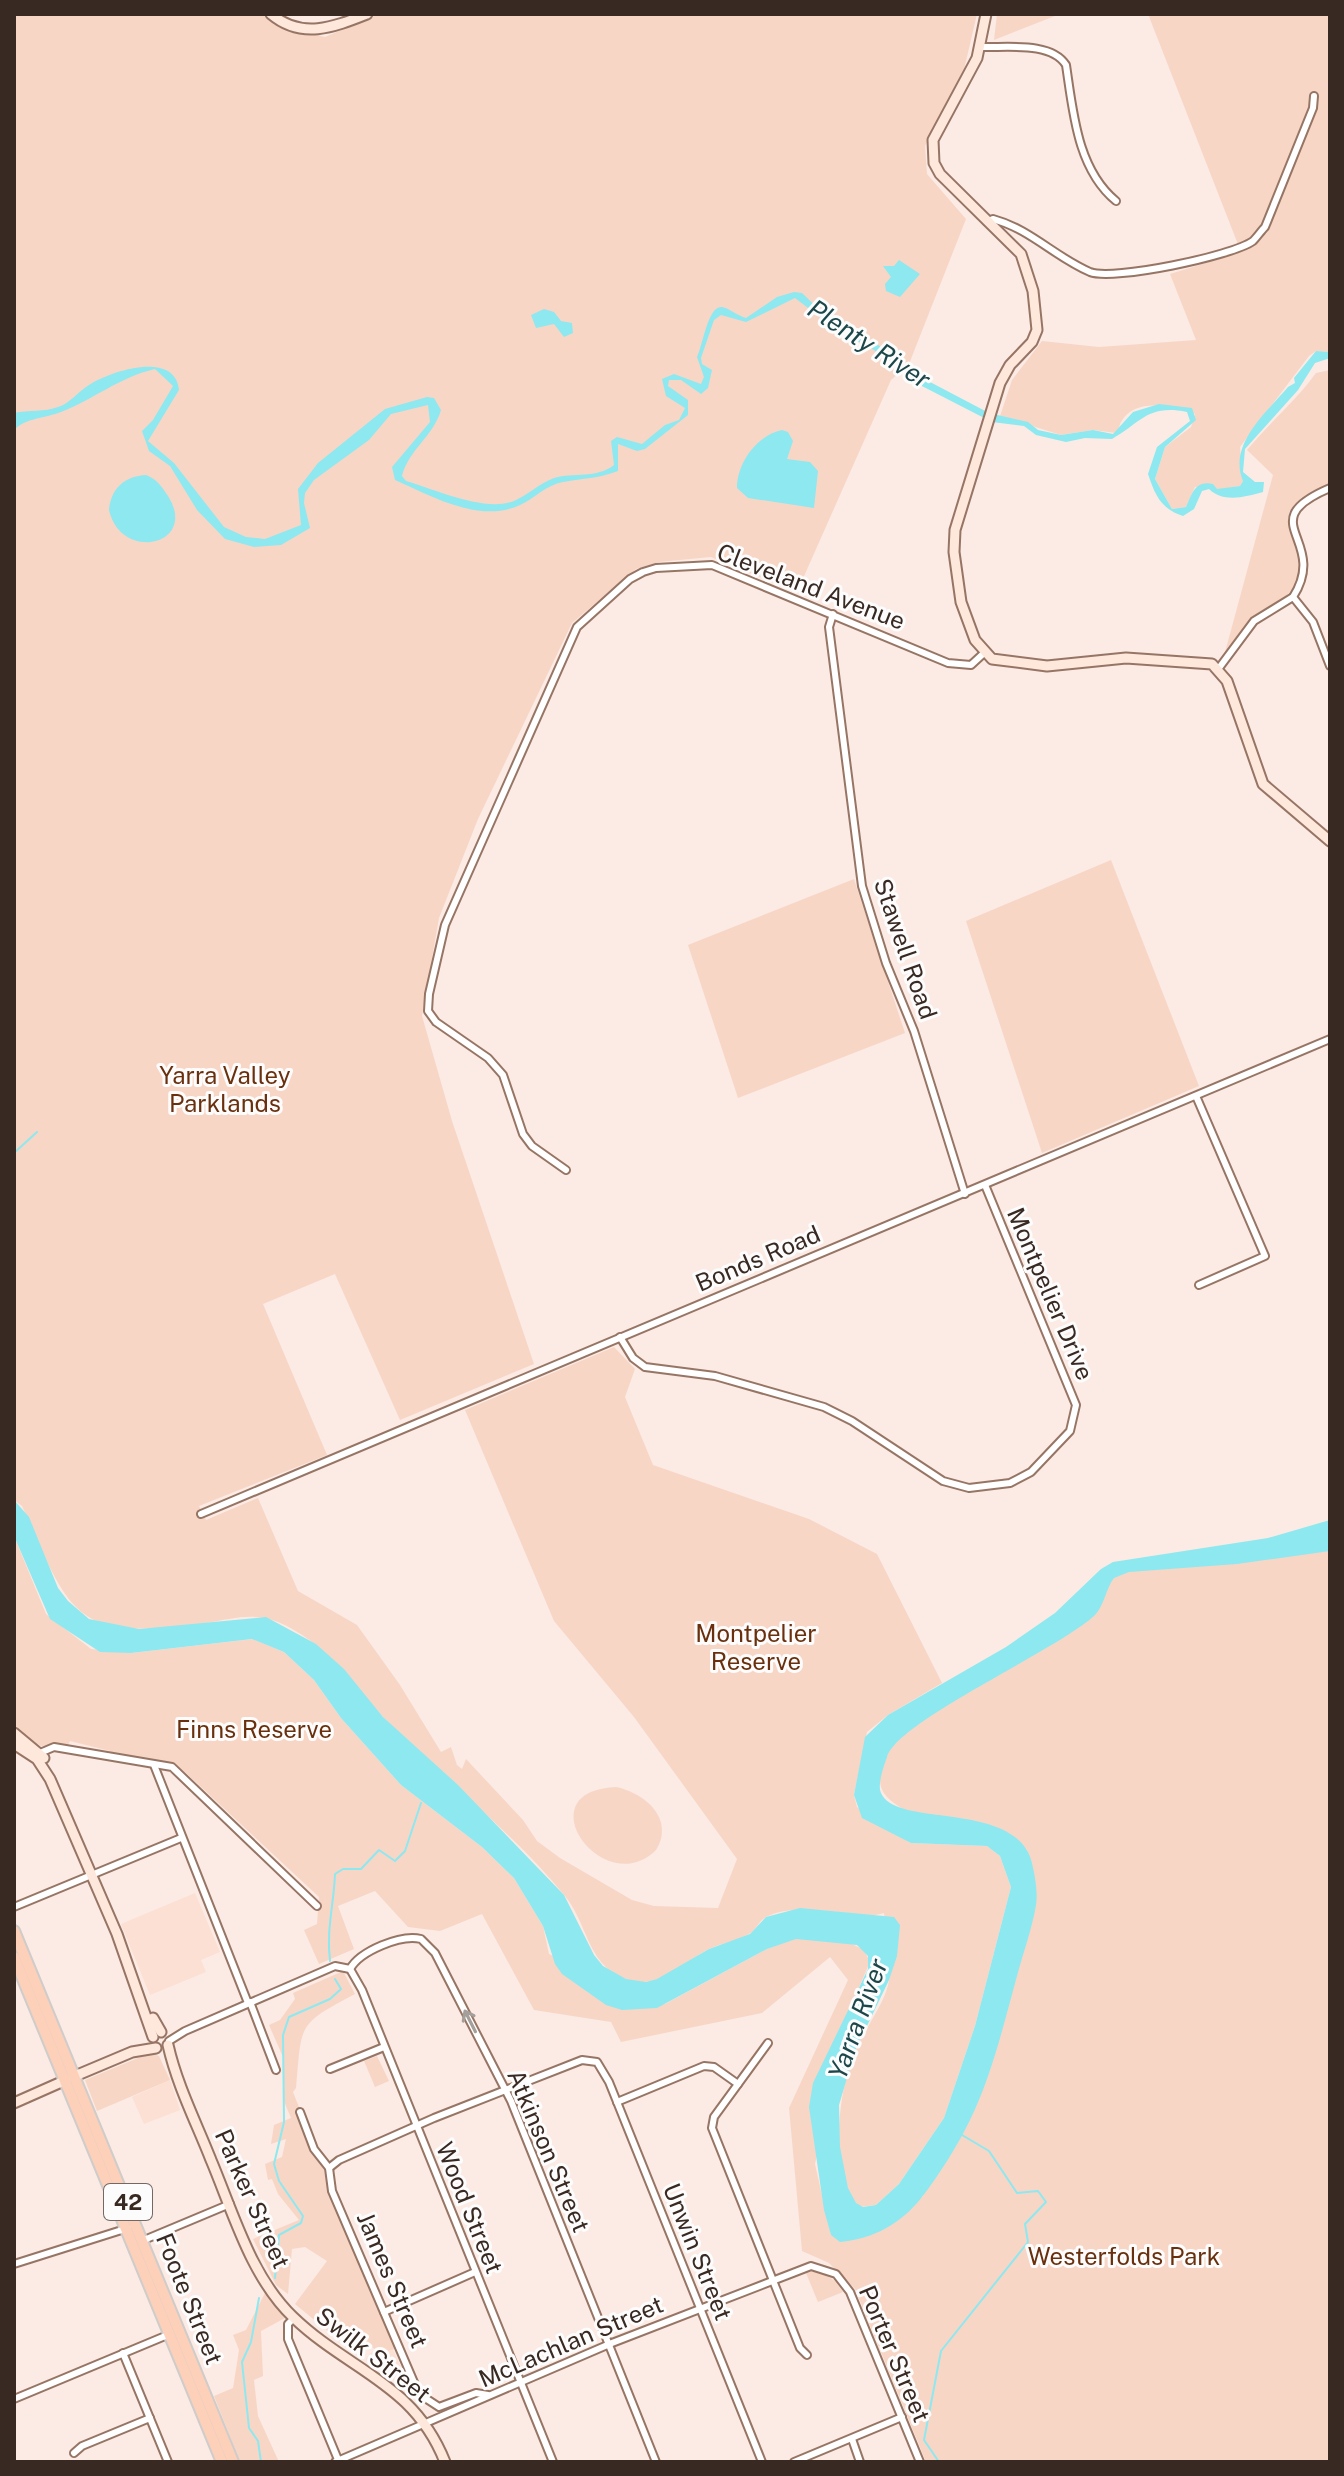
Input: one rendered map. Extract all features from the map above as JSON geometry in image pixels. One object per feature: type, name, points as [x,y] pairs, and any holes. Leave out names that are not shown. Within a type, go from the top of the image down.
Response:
[{"type":"main road","name":"Foote Street","points":[[14,1931],[128,2228],[233,2462]]},
{"type":"main road","name":"Foote Street","points":[[14,1957],[144,2240],[222,2462]]},
{"type":"street","points":[[271,14],[296,28],[312,30],[335,27],[367,14]]},
{"type":"street","points":[[986,14],[980,47],[970,75],[933,140],[934,163],[940,174],[1021,254],[1037,312],[1032,342],[1010,365],[994,404],[955,530],[954,552],[961,602],[975,640],[992,659],[1017,664],[1063,666],[1126,658],[1204,662],[1219,668],[1227,681],[1263,784],[1330,841]]},
{"type":"street","points":[[980,47],[1050,50],[1060,56],[1066,65],[1090,169],[1095,181],[1116,200]]},
{"type":"street","points":[[986,222],[993,219],[1016,225],[1094,274],[1165,267],[1235,248],[1252,241],[1265,227],[1313,108],[1314,96]]},
{"type":"street","points":[[1219,668],[1254,621],[1293,597],[1306,571],[1305,558],[1293,530],[1293,515],[1303,499],[1330,488]]},
{"type":"street","name":"Cleveland Avenue","points":[[566,1170],[532,1146],[523,1134],[503,1075],[488,1058],[436,1022],[428,1011],[445,925],[577,627],[630,579],[643,572],[712,565],[948,663],[971,665],[984,653]]},
{"type":"street","points":[[1293,597],[1313,622],[1330,666]]},
{"type":"street","name":"Stawell Road","points":[[833,614],[829,627],[862,886],[886,963],[914,1031],[965,1194]]},
{"type":"street","name":"Bonds Road","points":[[201,1514],[533,1377],[620,1337],[1330,1039]]},
{"type":"street","points":[[1196,1096],[1265,1256],[1199,1285]]},
{"type":"street","name":"Montpelier Drive","points":[[620,1337],[633,1358],[652,1369],[715,1376],[836,1412],[943,1481],[977,1489],[1010,1483],[1031,1472],[1064,1439],[1075,1421],[1076,1405],[985,1185]]},
{"type":"street","points":[[14,1733],[40,1756]]},
{"type":"street","points":[[14,1744],[40,1756],[62,1749],[172,1767],[317,1906]]},
{"type":"street","name":"Parker Street","points":[[40,1756],[263,2279],[294,2318]]},
{"type":"street","points":[[154,1765],[276,2070]]},
{"type":"street","points":[[14,1907],[181,1838]]},
{"type":"street","name":"Atkinson Street","points":[[350,1969],[360,1956],[403,1939],[415,1937],[426,1942],[505,2090],[656,2462]]},
{"type":"street","points":[[14,2103],[335,1966],[350,1969]]},
{"type":"street","name":"Wood Street","points":[[350,1969],[362,1990],[553,2462]]},
{"type":"street","points":[[768,2043],[714,2117],[712,2128],[800,2348],[807,2355]]},
{"type":"street","points":[[330,2069],[384,2047]]},
{"type":"street","name":"Unwin Street","points":[[505,2090],[582,2060],[592,2059],[602,2069],[762,2462]]},
{"type":"street","points":[[617,2102],[704,2066],[714,2067],[738,2084]]},
{"type":"street","points":[[329,2168],[339,2160],[505,2090]]},
{"type":"street","name":"James Street","points":[[300,2112],[314,2149],[329,2168],[332,2191],[415,2388],[425,2401],[439,2407],[476,2393],[488,2395]]},
{"type":"street","points":[[144,2240],[230,2204]]},
{"type":"street","points":[[14,2264],[128,2228]]},
{"type":"street","name":"McLachlan Street","points":[[337,2462],[520,2381],[700,2308],[803,2268],[825,2268]]},
{"type":"street","name":"Porter Street","points":[[825,2268],[840,2277],[850,2292],[920,2462]]},
{"type":"street","points":[[384,2312],[475,2272]]},
{"type":"street","points":[[294,2318],[288,2324],[288,2339],[337,2462]]},
{"type":"street","name":"Swilk Street","points":[[294,2318],[399,2395],[427,2424]]},
{"type":"street","points":[[14,2399],[176,2332]]},
{"type":"street","points":[[123,2353],[168,2462]]},
{"type":"street","points":[[794,2462],[902,2417]]},
{"type":"street","points":[[74,2453],[82,2446],[150,2418]]},
{"type":"street","points":[[427,2424],[445,2462]]},
{"type":"street","points":[[852,2439],[860,2462]]},
{"type":"shaded area","points":[[195,1893],[220,1952],[201,1960],[206,1972],[150,1995],[121,1924]]},
{"type":"shaded area","points":[[170,2080],[180,2110],[144,2124],[132,2097]]},
{"type":"shaded area","points":[[374,2349],[380,2353],[393,2349],[412,2394],[366,2359]]},
{"type":"green space","points":[[14,14],[267,14],[273,24],[325,37],[378,14],[977,14],[963,74],[925,146],[927,174],[966,219],[909,364],[891,380],[797,592],[711,557],[659,562],[636,569],[572,623],[478,819],[439,918],[422,1016],[452,1121],[534,1364],[400,1420],[335,1274],[263,1304],[327,1455],[199,1506],[206,1520],[258,1498],[298,1591],[357,1625],[400,1685],[441,1752],[451,1747],[457,1765],[462,1769],[466,1759],[523,1820],[537,1841],[560,1858],[632,1900],[654,1906],[718,1908],[737,1859],[634,1717],[554,1621],[465,1410],[614,1347],[635,1369],[625,1397],[653,1465],[809,1519],[877,1554],[942,1683],[888,1715],[867,1732],[854,1795],[857,1807],[911,1843],[987,1846],[1000,1856],[1011,1887],[975,2026],[944,2118],[899,2184],[876,2205],[859,2207],[849,2191],[843,2172],[839,2128],[850,2064],[884,1998],[889,1981],[890,1956],[884,1913],[872,1916],[803,1910],[777,1913],[764,1919],[749,1934],[709,1949],[663,1977],[643,1982],[618,1975],[598,1957],[573,1908],[544,1872],[384,1718],[323,1651],[294,1630],[261,1617],[163,1628],[129,1628],[103,1623],[83,1613],[67,1597],[22,1506],[14,1500]]},
{"type":"green space","points":[[997,14],[1060,14],[994,40]]},
{"type":"green space","points":[[1148,14],[1330,14],[1330,352],[1316,351],[1309,356],[1240,447],[1243,481],[1240,486],[1217,490],[1195,487],[1186,507],[1172,509],[1155,479],[1165,447],[1191,427],[1195,414],[1145,406],[1128,414],[1116,433],[1093,430],[1061,435],[1000,416],[1012,380],[1042,341],[1099,347],[1196,340],[1170,274],[1241,252]]},
{"type":"green space","points":[[1330,370],[1330,485],[1302,497],[1289,512],[1302,561],[1300,574],[1290,592],[1247,625],[1224,656],[1273,475],[1247,450],[1316,373]]},
{"type":"green space","points":[[1111,860],[1199,1086],[1042,1153],[966,921]]},
{"type":"green space","points":[[854,879],[905,1033],[738,1098],[688,945]]},
{"type":"green space","name":"Westerfolds Park","points":[[14,1536],[46,1614],[91,1649],[131,1653],[253,1639],[284,1652],[314,1680],[341,1718],[401,1785],[482,1847],[514,1878],[543,1926],[549,1954],[665,2004],[767,1949],[796,1938],[848,1942],[864,1950],[870,1962],[851,2006],[815,2164],[831,2235],[902,2216],[923,2196],[1029,1858],[906,1811],[894,1803],[886,1796],[880,1781],[887,1739],[1109,1577],[1142,1567],[1330,1543],[1330,2462],[926,2462],[855,2289],[829,2263],[802,2251],[789,2108],[848,1980],[830,1957],[762,2013],[621,2042],[611,2022],[534,2010],[482,1914],[440,1931],[408,1927],[375,1891],[338,1906],[354,1949],[319,1964],[304,1930],[317,1924],[319,1897],[186,1773],[170,1763],[112,1755],[110,1751],[70,1741],[68,1745],[41,1746],[14,1731]]},
{"type":"green space","points":[[616,1787],[646,1801],[654,1809],[662,1828],[656,1850],[636,1862],[615,1863],[596,1854],[582,1840],[574,1822],[576,1806],[589,1793]]},
{"type":"green space","points":[[343,1971],[355,1994],[312,2020],[306,2029],[299,2051],[293,2092],[395,2349],[380,2353],[361,2339],[352,2351],[295,2304],[327,2261],[305,2247],[292,2249],[288,2294],[276,2285],[253,2239],[299,2220],[278,2194],[272,2179],[268,2180],[265,2164],[282,2157],[286,2139],[271,2144],[274,2125],[291,2118],[283,2099],[283,2057],[269,2025],[280,2020],[295,1999],[293,1993]]},
{"type":"green space","points":[[150,2053],[159,2056],[170,2080],[97,2111],[85,2080]]},
{"type":"green space","points":[[377,2056],[389,2081],[375,2087],[364,2061]]},
{"type":"green space","points":[[818,2270],[835,2281],[843,2292],[818,2302],[806,2273]]},
{"type":"green space","points":[[265,2293],[285,2318],[261,2331],[263,2376],[254,2380],[258,2416],[279,2462],[240,2462],[214,2396],[233,2388],[239,2350],[233,2335],[246,2330]]},
{"type":"water","points":[[899,260],[920,274],[900,297],[886,291],[885,284],[891,277],[883,266],[894,266]]},
{"type":"water","name":"Plenty River","points":[[802,293],[827,317],[877,344],[911,372],[989,413],[1028,422],[1038,430],[1061,435],[1093,430],[1113,434],[1133,412],[1159,404],[1192,408],[1196,420],[1165,447],[1155,479],[1172,509],[1186,507],[1195,489],[1202,484],[1213,484],[1217,489],[1240,486],[1243,481],[1240,455],[1251,431],[1288,387],[1295,383],[1294,378],[1316,351],[1330,352],[1330,358],[1315,363],[1298,390],[1245,449],[1243,472],[1255,482],[1264,482],[1263,492],[1234,498],[1221,496],[1209,489],[1202,491],[1194,509],[1183,516],[1169,509],[1160,500],[1148,474],[1157,447],[1190,421],[1187,412],[1173,410],[1153,413],[1112,439],[1085,438],[1066,442],[1036,435],[1024,426],[992,422],[918,384],[874,350],[837,330],[795,298],[746,322],[721,315],[714,320],[701,358],[702,364],[712,370],[708,388],[701,394],[681,380],[669,380],[668,386],[688,400],[688,415],[645,449],[637,451],[618,444],[618,471],[557,484],[505,510],[472,510],[456,506],[395,480],[392,467],[430,422],[428,405],[391,414],[369,440],[314,480],[305,493],[304,503],[310,528],[281,545],[254,547],[225,539],[197,510],[170,466],[149,451],[142,431],[153,420],[173,386],[155,369],[130,377],[61,412],[24,423],[14,430],[14,413],[48,410],[62,405],[89,385],[112,374],[141,367],[166,370],[175,378],[179,390],[148,441],[174,463],[224,527],[246,537],[265,539],[301,525],[298,489],[318,463],[385,409],[427,397],[434,398],[441,410],[402,476],[406,481],[461,499],[504,504],[521,498],[554,478],[592,474],[607,469],[614,465],[611,441],[617,437],[642,444],[665,425],[679,420],[685,408],[666,396],[662,379],[674,374],[701,384],[704,377],[697,357],[713,312],[722,307],[746,318],[777,297]]},
{"type":"water","points":[[544,309],[554,312],[561,321],[572,323],[573,333],[564,337],[554,324],[536,328],[531,315]]},
{"type":"water","points":[[782,430],[788,432],[793,441],[787,459],[810,462],[818,471],[814,508],[748,498],[737,488],[741,469],[750,452],[764,438]]},
{"type":"water","points":[[146,475],[161,486],[175,513],[174,526],[166,536],[141,542],[128,537],[116,527],[109,510],[120,485]]},
{"type":"water","name":"Yarra River","points":[[14,1500],[29,1517],[58,1588],[89,1619],[139,1629],[266,1617],[316,1644],[344,1669],[383,1717],[458,1785],[564,1895],[594,1955],[603,1966],[626,1979],[646,1982],[657,1979],[709,1949],[750,1934],[766,1917],[800,1908],[894,1917],[900,1925],[897,1956],[855,2051],[839,2105],[840,2147],[848,2188],[856,2203],[863,2207],[876,2205],[899,2184],[944,2118],[975,2026],[1011,1887],[1000,1856],[987,1846],[911,1843],[862,1818],[854,1795],[865,1737],[888,1715],[1006,1647],[1055,1613],[1101,1569],[1113,1562],[1268,1538],[1330,1520],[1330,1551],[1237,1564],[1129,1572],[1114,1578],[1098,1611],[1076,1630],[947,1705],[897,1742],[884,1765],[881,1793],[891,1804],[981,1822],[1004,1830],[1022,1843],[1032,1863],[1036,1905],[991,2067],[978,2103],[954,2150],[905,2215],[875,2234],[840,2242],[831,2235],[824,2210],[809,2107],[813,2083],[868,1969],[868,1956],[857,1945],[796,1939],[767,1949],[657,2008],[622,2010],[606,2005],[562,1974],[555,1964],[543,1926],[514,1878],[482,1847],[401,1785],[341,1718],[314,1680],[284,1652],[252,1639],[131,1653],[100,1652],[50,1619],[14,1536]]},
{"type":"waterway","points":[[14,1153],[37,1132]]},
{"type":"waterway","points":[[330,1961],[335,1874],[343,1869],[361,1869],[379,1850],[395,1861],[405,1851],[421,1803]]},
{"type":"waterway","points":[[275,2278],[279,2235],[301,2223],[303,2216],[279,2181],[274,2164],[284,2122],[283,2035],[289,2017],[330,1999],[341,1989],[335,1979]]},
{"type":"waterway","points":[[939,2462],[924,2440],[941,2351],[1028,2242],[1025,2224],[1046,2202],[1038,2191],[1017,2193],[989,2151],[962,2135]]},
{"type":"waterway","points":[[259,2298],[251,2342],[242,2362],[249,2428],[258,2441],[261,2462]]},
{"type":"park label","name":"Yarra Valley Parklands","points":[[225,1090]]},
{"type":"park label","name":"Montpelier Reserve","points":[[756,1648]]},
{"type":"park label","name":"Finns Reserve","points":[[254,1730]]}]
